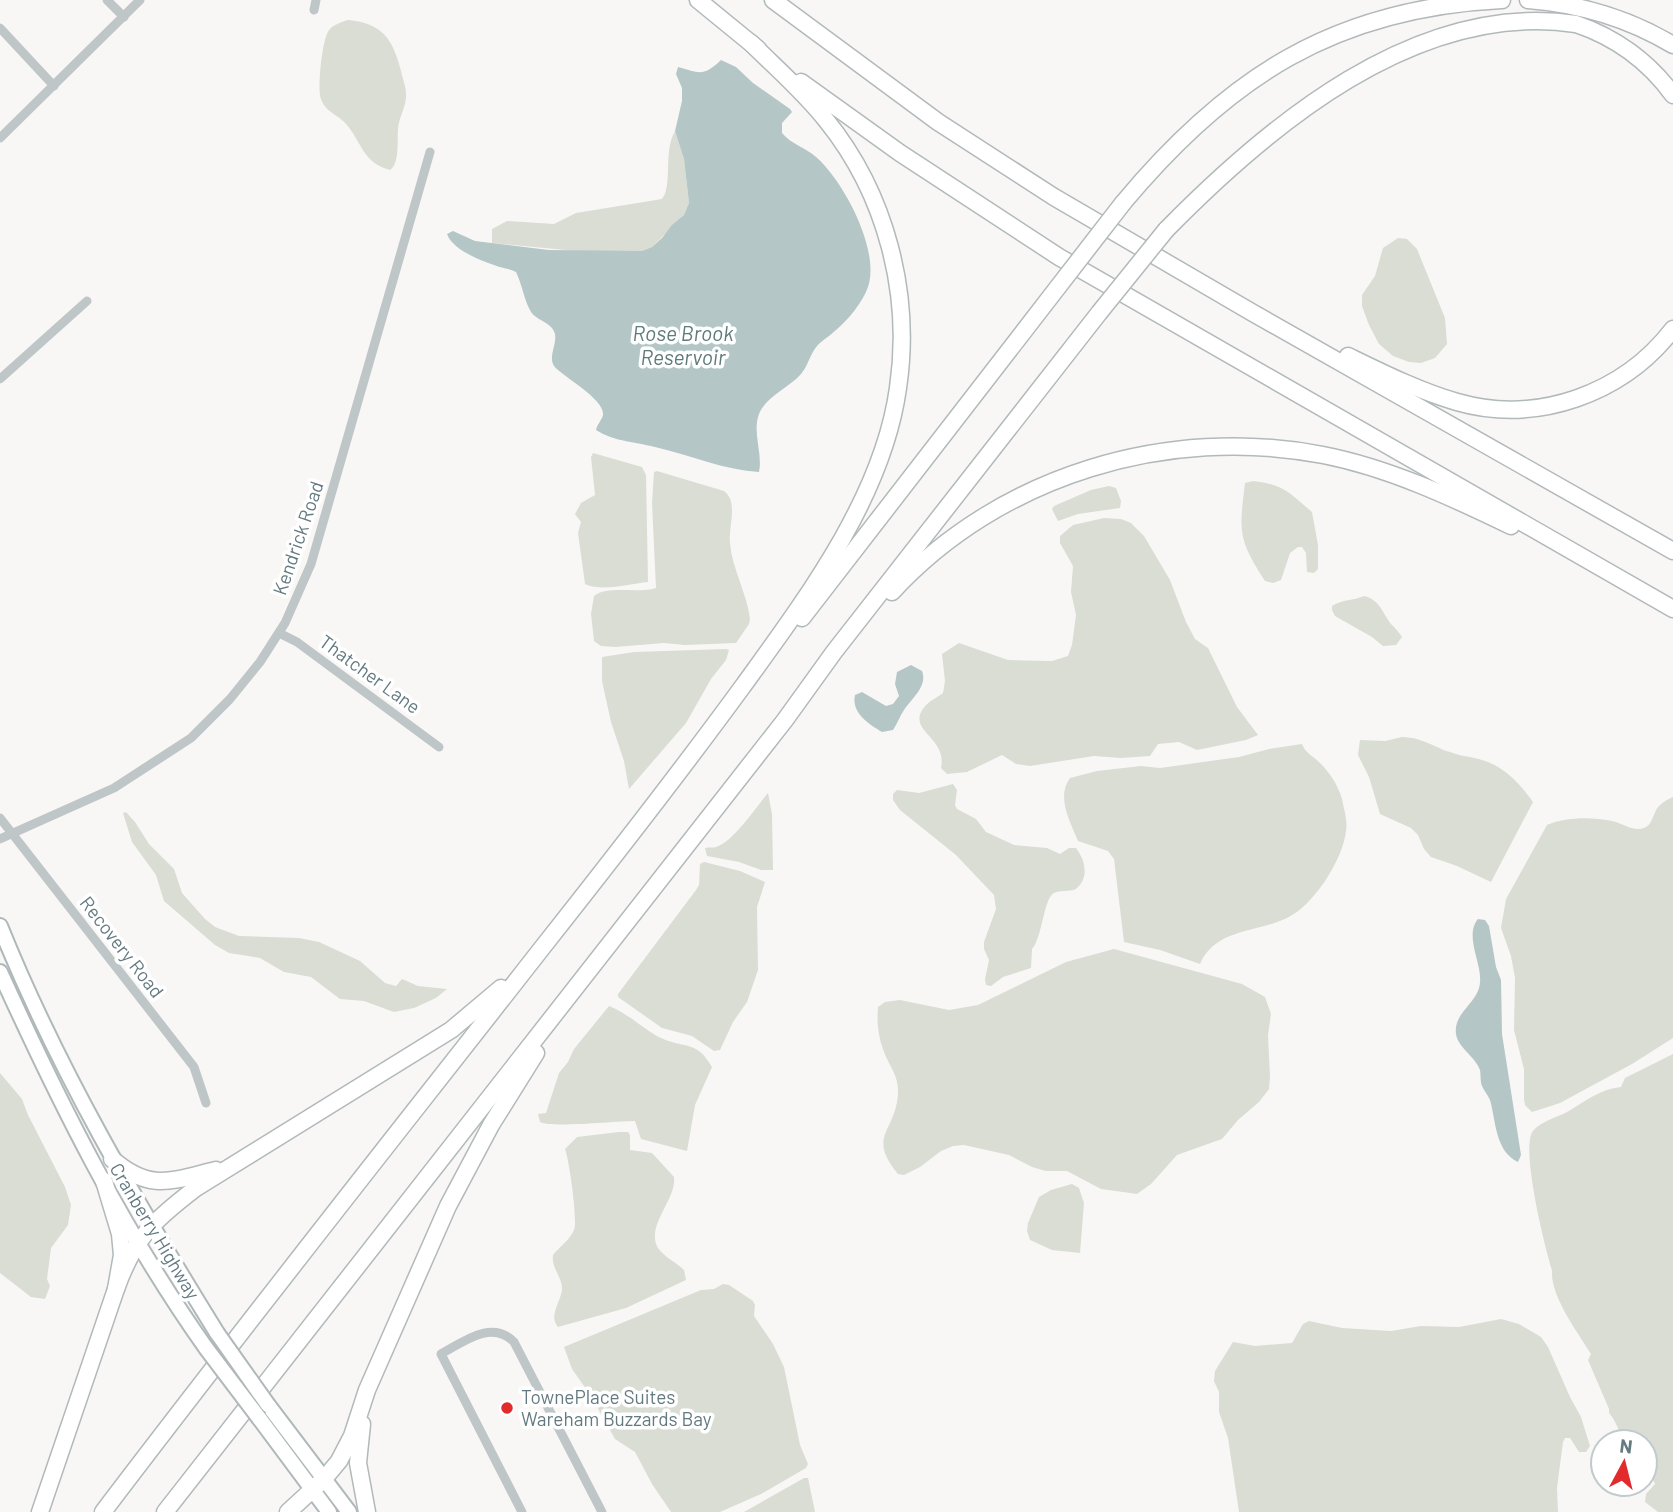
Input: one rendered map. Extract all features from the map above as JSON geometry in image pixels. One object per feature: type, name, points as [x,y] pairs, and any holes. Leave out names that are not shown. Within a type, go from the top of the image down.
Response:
[{"type":"highway","points":[[698,0],[751,43],[900,153],[1059,257],[1673,609]]},
{"type":"highway","points":[[773,0],[872,75],[1014,173],[1252,313],[1673,551]]},
{"type":"highway","points":[[750,677],[797,625],[1123,203],[1202,118],[1257,76],[1338,33],[1396,14],[1461,3],[1502,0]]},
{"type":"highway","points":[[1528,0],[1561,3],[1596,11],[1633,24],[1673,45]]},
{"type":"highway","points":[[785,720],[834,652],[1166,230],[1248,148],[1309,96],[1371,55],[1409,37],[1453,22],[1515,13],[1549,16],[1599,33],[1627,50],[1654,72],[1673,95]]},
{"type":"highway","points":[[103,1512],[683,769],[791,619],[831,555],[880,460],[898,391],[902,346],[900,301],[892,255],[881,218],[867,186],[828,122],[751,43]]},
{"type":"highway","points":[[1252,313],[1422,389],[1472,406],[1504,410],[1547,407],[1611,384],[1642,362],[1673,329]]},
{"type":"highway","points":[[165,1512],[785,720],[900,583],[954,537],[998,508],[1044,485],[1090,468],[1144,454],[1198,447],[1300,451],[1348,461],[1431,489],[1558,551],[1601,568]]},
{"type":"highway","points":[[40,1512],[125,1262],[137,1241],[151,1225],[196,1188],[451,1030],[491,998],[550,939]]},
{"type":"highway","points":[[288,1512],[339,1461],[352,1436],[367,1390],[462,1177],[517,1080],[602,955]]},
{"type":"highway","points":[[112,1159],[130,1173],[149,1181],[179,1179],[229,1167]]},
{"type":"highway","points":[[104,1181],[120,1234],[122,1255],[116,1289]]},
{"type":"highway","points":[[367,1390],[358,1463],[367,1512]]},
{"type":"main road","name":"Cranberry Highway","points":[[0,926],[59,1055],[112,1159],[217,1333],[268,1405],[318,1484],[330,1512]]},
{"type":"main road","name":"Cranberry Highway","points":[[0,972],[49,1080],[137,1241],[183,1316],[259,1418],[318,1484],[349,1512]]},
{"type":"street","points":[[107,0],[124,17]]},
{"type":"street","points":[[0,138],[140,0]]},
{"type":"street","points":[[0,28],[54,86]]},
{"type":"street","name":"Kendrick Road","points":[[0,839],[114,788],[191,738],[230,699],[279,633],[311,564],[430,152]]},
{"type":"street","points":[[0,379],[87,301]]},
{"type":"street","name":"Thatcher Lane","points":[[279,633],[297,642],[439,747]]},
{"type":"street","name":"Recovery Road","points":[[0,818],[194,1067],[206,1103]]},
{"type":"street","points":[[522,1512],[441,1354],[488,1331],[498,1331],[511,1338],[602,1512]]},
{"type":"shaded area","points":[[348,20],[370,25],[385,35],[394,50],[401,71],[406,98],[399,125],[397,157],[390,170],[374,163],[368,157],[344,121],[326,107],[321,99],[320,75],[326,35],[333,27]]},
{"type":"shaded area","points":[[675,131],[684,159],[689,203],[684,215],[652,247],[642,251],[586,252],[492,243],[492,229],[507,221],[554,224],[576,213],[662,199],[667,186],[669,148]]},
{"type":"shaded area","points":[[1398,238],[1407,239],[1417,249],[1445,318],[1447,344],[1435,358],[1421,363],[1393,356],[1379,344],[1362,306],[1362,295],[1375,276],[1383,248]]},
{"type":"shaded area","points":[[593,453],[642,467],[646,475],[648,582],[607,587],[585,584],[578,533],[581,522],[575,514],[581,503],[595,495],[591,457]]},
{"type":"shaded area","points":[[654,472],[724,491],[731,502],[731,553],[750,619],[736,643],[664,643],[615,647],[601,646],[594,641],[591,614],[594,596],[607,591],[656,588],[652,503]]},
{"type":"shaded area","points":[[1253,481],[1272,484],[1286,490],[1312,512],[1318,545],[1318,569],[1314,573],[1307,572],[1306,553],[1302,547],[1298,547],[1290,553],[1281,580],[1273,583],[1265,581],[1250,555],[1243,535],[1245,483]]},
{"type":"shaded area","points":[[1109,486],[1116,488],[1121,501],[1120,508],[1078,514],[1058,521],[1052,509],[1054,506],[1091,490]]},
{"type":"shaded area","points":[[1104,518],[1121,519],[1131,523],[1144,536],[1170,580],[1195,639],[1208,648],[1237,707],[1258,735],[1197,750],[1179,742],[1158,744],[1150,756],[1094,756],[1030,766],[1016,764],[1002,755],[967,772],[947,774],[941,768],[938,748],[922,728],[920,721],[920,714],[926,705],[943,693],[945,681],[942,654],[959,643],[1008,660],[1052,661],[1068,656],[1076,615],[1071,592],[1073,566],[1060,543],[1060,536],[1073,525]]},
{"type":"shaded area","points":[[1364,596],[1377,603],[1401,635],[1396,645],[1383,646],[1335,616],[1332,606]]},
{"type":"shaded area","points":[[729,650],[726,660],[711,679],[686,723],[629,789],[602,681],[602,657],[634,652]]},
{"type":"shaded area","points":[[1402,737],[1417,739],[1456,754],[1484,760],[1515,780],[1533,802],[1491,882],[1431,857],[1411,828],[1380,814],[1369,777],[1358,755],[1360,740],[1385,741]]},
{"type":"shaded area","points":[[1302,744],[1333,780],[1342,799],[1346,819],[1344,843],[1333,868],[1316,893],[1287,918],[1238,933],[1216,944],[1200,964],[1160,950],[1124,942],[1114,859],[1108,851],[1078,841],[1064,801],[1066,785],[1070,778],[1097,771],[1141,766],[1160,768],[1239,757]]},
{"type":"shaded area","points":[[953,784],[957,790],[957,809],[976,819],[986,832],[1014,845],[1047,848],[1060,854],[1069,848],[1076,848],[1085,869],[1083,880],[1076,889],[1056,892],[1051,896],[1032,949],[1031,968],[1003,977],[991,986],[986,985],[985,979],[989,960],[984,942],[996,909],[994,895],[956,855],[900,810],[893,800],[893,794],[897,790],[919,793]]},
{"type":"shaded area","points":[[768,793],[772,814],[773,870],[761,870],[739,862],[707,856],[705,848],[716,847],[730,838]]},
{"type":"shaded area","points":[[1673,797],[1673,1038],[1560,1103],[1532,1112],[1525,1105],[1524,1069],[1514,1030],[1515,978],[1501,928],[1506,899],[1547,825],[1563,820],[1587,818],[1612,821],[1640,829],[1649,824],[1659,806]]},
{"type":"shaded area","points":[[126,812],[149,844],[174,869],[182,893],[215,927],[239,936],[299,938],[319,942],[360,961],[385,983],[396,986],[402,979],[418,986],[447,989],[436,998],[414,1008],[394,1012],[364,1001],[340,999],[311,977],[284,972],[260,958],[229,953],[215,945],[164,901],[156,875],[132,842],[123,813]]},
{"type":"shaded area","points":[[704,862],[740,871],[765,882],[757,907],[758,970],[747,1002],[733,1022],[720,1050],[714,1051],[692,1036],[662,1028],[618,997],[696,890],[699,885],[700,864]]},
{"type":"shaded area","points":[[1114,949],[1242,984],[1265,997],[1271,1014],[1268,1035],[1270,1076],[1269,1089],[1259,1102],[1238,1120],[1222,1139],[1177,1155],[1151,1184],[1137,1194],[1101,1189],[1067,1171],[1046,1171],[1009,1155],[964,1145],[941,1151],[920,1167],[904,1175],[898,1174],[884,1150],[883,1141],[897,1104],[898,1090],[880,1037],[878,1007],[885,1002],[900,1000],[949,1010],[978,1005],[1066,962]]},
{"type":"shaded area","points":[[609,1006],[661,1038],[695,1048],[712,1067],[695,1105],[687,1151],[641,1139],[635,1121],[570,1124],[540,1122],[538,1114],[546,1113],[559,1073],[574,1049]]},
{"type":"shaded area","points":[[1673,1054],[1673,1512],[1658,1512],[1645,1502],[1646,1498],[1659,1498],[1659,1428],[1618,1428],[1609,1413],[1588,1360],[1591,1354],[1555,1291],[1531,1176],[1530,1141],[1533,1131],[1599,1093],[1621,1087],[1625,1078]]},
{"type":"shaded area","points":[[0,1073],[22,1099],[65,1187],[71,1205],[68,1225],[51,1248],[47,1279],[50,1286],[45,1299],[31,1297],[0,1273]]},
{"type":"shaded area","points":[[628,1132],[630,1135],[630,1150],[652,1153],[674,1177],[671,1194],[655,1231],[655,1240],[660,1251],[684,1270],[686,1280],[626,1308],[558,1327],[554,1318],[562,1289],[553,1255],[570,1237],[575,1224],[565,1149],[577,1137]]},
{"type":"shaded area","points":[[1072,1184],[1079,1188],[1084,1203],[1080,1253],[1052,1250],[1030,1240],[1028,1223],[1039,1197],[1051,1190]]},
{"type":"shaded area","points":[[723,1284],[729,1285],[755,1305],[754,1316],[773,1344],[784,1367],[800,1445],[808,1464],[806,1468],[761,1494],[720,1512],[671,1512],[635,1452],[615,1439],[572,1369],[564,1347],[701,1290],[714,1289]]},
{"type":"shaded area","points":[[1501,1319],[1519,1324],[1541,1337],[1548,1347],[1581,1417],[1589,1443],[1586,1452],[1579,1452],[1570,1438],[1565,1438],[1563,1442],[1557,1488],[1558,1512],[1239,1512],[1228,1438],[1219,1412],[1219,1392],[1214,1381],[1215,1371],[1233,1342],[1255,1346],[1292,1343],[1303,1324],[1309,1321],[1342,1328],[1391,1331],[1421,1326],[1459,1327]]},
{"type":"shaded area","points":[[808,1478],[815,1512],[744,1512]]},
{"type":"water","name":"Rose Brook Reservoir","points":[[721,60],[736,67],[753,83],[790,109],[792,112],[782,123],[782,133],[816,157],[838,183],[858,220],[870,259],[870,277],[859,304],[835,331],[817,346],[801,374],[762,408],[757,421],[759,472],[721,466],[618,439],[596,430],[603,415],[602,409],[591,395],[554,366],[552,359],[555,334],[551,327],[531,312],[516,272],[467,253],[454,244],[447,234],[453,231],[475,241],[549,250],[642,251],[652,247],[684,215],[689,203],[684,159],[675,131],[682,101],[682,88],[676,74],[678,67],[701,72]]},
{"type":"water","points":[[911,665],[922,671],[921,687],[893,730],[882,732],[858,713],[855,695],[862,692],[886,706],[893,704],[899,696],[895,684],[897,672]]},
{"type":"water","points":[[1478,919],[1485,920],[1489,926],[1501,980],[1502,1034],[1521,1155],[1518,1162],[1510,1157],[1501,1143],[1490,1100],[1481,1084],[1480,1070],[1460,1044],[1456,1034],[1458,1020],[1479,989],[1480,975],[1473,941],[1474,926]]},
{"type":"place","name":"TownePlace Suites Wareham Buzzards Bay","points":[[507,1408]]}]
